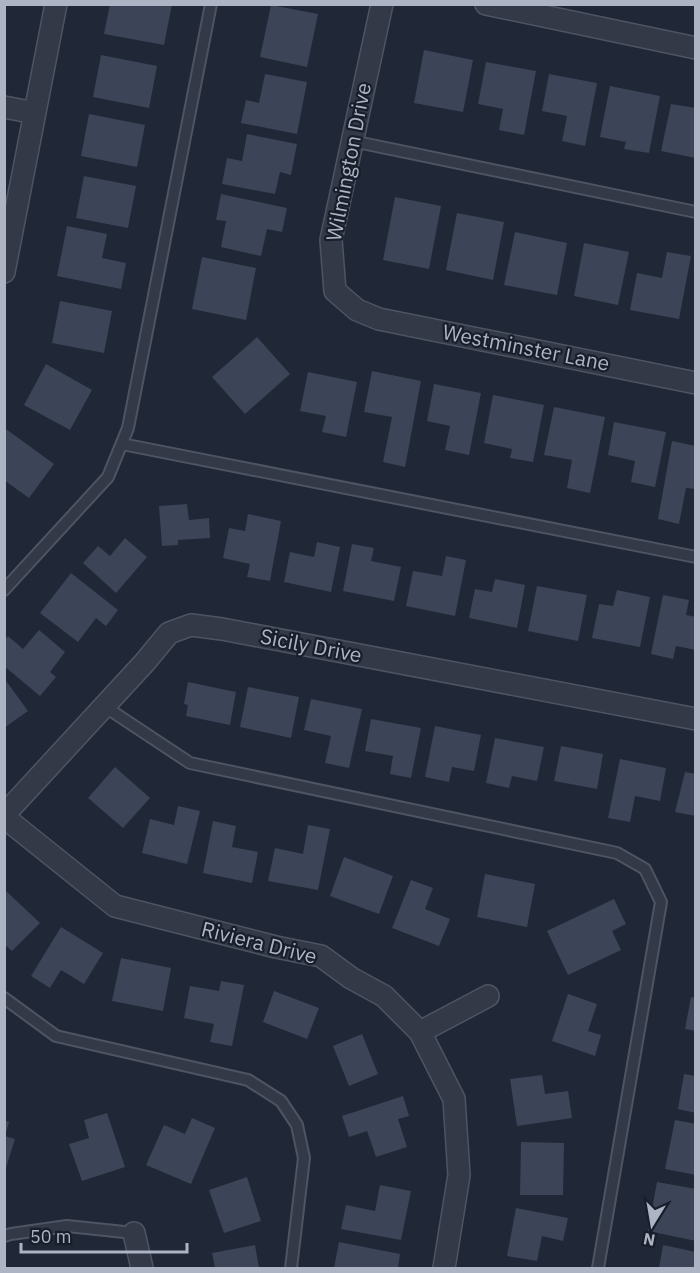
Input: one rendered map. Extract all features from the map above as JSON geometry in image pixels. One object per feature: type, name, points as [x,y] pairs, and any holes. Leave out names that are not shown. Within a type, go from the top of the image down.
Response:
[{"type":"street","points":[[4,272],[56,4]]},
{"type":"street","name":"Wilmington Drive","points":[[357,310],[335,291],[331,240],[382,4]]},
{"type":"street","points":[[486,4],[696,48]]},
{"type":"street","points":[[4,107],[35,113]]},
{"type":"street","name":"Westminster Lane","points":[[357,310],[379,319],[696,383]]},
{"type":"street","name":"Sicily Drive","points":[[4,816],[168,633],[191,624],[696,720]]},
{"type":"street","name":"Riviera Drive","points":[[4,816],[115,906],[276,947],[321,956],[351,978],[384,996],[420,1032],[454,1099],[459,1175],[444,1269]]},
{"type":"street","points":[[420,1032],[488,996]]},
{"type":"street","points":[[134,1233],[142,1269]]},
{"type":"lane","points":[[4,590],[108,477],[128,428],[211,4]]},
{"type":"lane","points":[[352,141],[696,212]]},
{"type":"lane","points":[[122,444],[696,557]]},
{"type":"lane","points":[[104,706],[190,763],[617,853],[645,869],[661,902],[598,1269]]},
{"type":"lane","points":[[4,998],[56,1036],[248,1080],[281,1101],[297,1125],[304,1158],[291,1269]]},
{"type":"lane","points":[[4,1236],[67,1227],[134,1233]]},
{"type":"building","points":[[110,4],[172,4],[164,45],[104,34]]},
{"type":"building","points":[[271,5],[318,14],[307,67],[260,57]]},
{"type":"building","points":[[424,50],[473,60],[463,112],[414,103]]},
{"type":"building","points":[[101,55],[157,66],[149,108],[93,97]]},
{"type":"building","points":[[486,62],[536,71],[524,135],[499,130],[503,109],[478,104]]},
{"type":"building","points":[[265,74],[307,82],[297,134],[241,123],[246,100],[259,103]]},
{"type":"building","points":[[549,74],[597,83],[585,146],[562,141],[567,116],[542,111]]},
{"type":"building","points":[[610,86],[660,96],[649,153],[624,149],[626,142],[600,137]]},
{"type":"building","points":[[671,104],[696,108],[696,158],[661,151]]},
{"type":"building","points":[[89,114],[145,125],[137,167],[81,156]]},
{"type":"building","points":[[247,134],[297,144],[291,175],[280,172],[275,194],[222,184],[227,158],[242,161]]},
{"type":"building","points":[[84,176],[136,186],[128,228],[76,218]]},
{"type":"building","points":[[221,194],[287,208],[282,232],[267,229],[261,256],[221,247],[226,221],[216,220]]},
{"type":"building","points":[[395,197],[441,206],[429,269],[383,260]]},
{"type":"building","points":[[457,213],[504,222],[493,280],[446,270]]},
{"type":"building","points":[[67,226],[107,234],[102,258],[126,263],[121,289],[57,276]]},
{"type":"building","points":[[515,232],[567,243],[557,295],[504,285]]},
{"type":"building","points":[[584,243],[629,252],[618,305],[574,296]]},
{"type":"building","points":[[667,252],[691,256],[679,319],[630,310],[637,273],[662,278]]},
{"type":"building","points":[[202,257],[256,268],[246,320],[192,309]]},
{"type":"building","points":[[60,301],[112,311],[104,353],[52,343]]},
{"type":"building","points":[[257,337],[290,374],[245,414],[212,377]]},
{"type":"building","points":[[46,364],[92,390],[70,430],[24,405]]},
{"type":"building","points":[[372,371],[421,381],[405,467],[383,462],[392,417],[364,412]]},
{"type":"building","points":[[308,372],[357,382],[346,437],[322,432],[326,416],[300,411]]},
{"type":"building","points":[[434,384],[481,393],[469,455],[445,450],[450,426],[427,421]]},
{"type":"building","points":[[493,395],[544,405],[533,462],[510,458],[512,449],[484,443]]},
{"type":"building","points":[[554,407],[605,417],[590,493],[567,488],[572,460],[544,455]]},
{"type":"building","points":[[614,422],[666,432],[655,487],[631,482],[635,461],[608,455]]},
{"type":"building","points":[[6,429],[54,464],[29,498],[4,480],[4,431]]},
{"type":"building","points":[[672,441],[696,446],[696,489],[686,488],[679,524],[658,519]]},
{"type":"building","points":[[187,504],[189,520],[209,518],[210,538],[178,540],[178,545],[162,546],[159,506]]},
{"type":"building","points":[[248,514],[281,521],[270,581],[247,577],[250,564],[223,558],[229,528],[245,531]]},
{"type":"building","points":[[125,538],[147,557],[116,593],[83,563],[98,546],[110,556]]},
{"type":"building","points":[[317,542],[340,547],[331,592],[284,582],[290,552],[314,557]]},
{"type":"building","points":[[352,544],[374,548],[371,561],[401,567],[394,601],[343,591]]},
{"type":"building","points":[[446,556],[466,560],[455,616],[406,606],[413,571],[442,576]]},
{"type":"building","points":[[71,573],[118,610],[106,626],[96,618],[78,642],[40,613]]},
{"type":"building","points":[[495,579],[525,585],[517,628],[469,618],[475,589],[492,592]]},
{"type":"building","points":[[537,586],[587,595],[578,641],[528,631]]},
{"type":"building","points":[[617,590],[650,597],[640,647],[592,638],[599,604],[613,606]]},
{"type":"building","points":[[663,595],[689,600],[686,615],[696,617],[696,650],[676,646],[673,659],[651,654]]},
{"type":"building","points":[[39,630],[65,652],[50,672],[56,677],[40,696],[4,666],[4,640],[8,636],[23,649]]},
{"type":"building","points":[[4,678],[28,711],[4,728]]},
{"type":"building","points":[[188,682],[236,692],[230,725],[186,716],[188,705],[184,704]]},
{"type":"building","points":[[248,687],[299,697],[291,738],[240,727]]},
{"type":"building","points":[[311,699],[362,709],[349,768],[325,763],[331,736],[304,730]]},
{"type":"building","points":[[371,719],[421,728],[411,778],[390,774],[393,756],[365,751]]},
{"type":"building","points":[[435,726],[481,735],[474,771],[452,767],[449,782],[425,777]]},
{"type":"building","points":[[495,738],[544,747],[537,781],[512,776],[509,788],[486,783]]},
{"type":"building","points":[[561,746],[603,754],[597,789],[554,781]]},
{"type":"building","points":[[620,759],[666,768],[660,801],[635,796],[630,822],[608,818]]},
{"type":"building","points":[[115,767],[150,798],[123,828],[88,798]]},
{"type":"building","points":[[685,772],[696,774],[696,816],[675,812]]},
{"type":"building","points":[[178,806],[200,811],[187,864],[142,853],[150,819],[174,825]]},
{"type":"building","points":[[213,821],[236,826],[232,847],[258,852],[252,883],[203,873]]},
{"type":"building","points":[[308,825],[330,829],[318,890],[268,881],[275,848],[303,854]]},
{"type":"building","points":[[344,857],[393,876],[379,914],[330,896]]},
{"type":"building","points":[[485,874],[535,884],[527,927],[477,917]]},
{"type":"building","points":[[411,880],[433,888],[425,909],[450,919],[439,946],[392,928]]},
{"type":"building","points":[[4,889],[40,923],[12,951],[4,944]]},
{"type":"building","points":[[614,899],[626,924],[612,931],[621,950],[568,975],[547,931]]},
{"type":"building","points":[[61,927],[103,953],[84,984],[61,970],[50,988],[31,976]]},
{"type":"building","points":[[121,958],[171,968],[163,1011],[112,1001]]},
{"type":"building","points":[[221,981],[244,985],[232,1046],[210,1042],[214,1024],[184,1018],[190,986],[219,991]]},
{"type":"building","points":[[274,991],[319,1008],[307,1039],[263,1022]]},
{"type":"building","points":[[568,994],[597,1004],[588,1031],[601,1035],[595,1056],[552,1041]]},
{"type":"building","points":[[691,997],[696,998],[696,1031],[685,1029]]},
{"type":"building","points":[[362,1034],[378,1074],[349,1086],[333,1046]]},
{"type":"building","points":[[684,1074],[696,1076],[696,1113],[678,1109]]},
{"type":"building","points":[[542,1075],[545,1094],[568,1091],[572,1118],[517,1126],[510,1079]]},
{"type":"building","points":[[403,1096],[409,1116],[398,1119],[407,1147],[376,1157],[367,1131],[349,1137],[342,1116]]},
{"type":"building","points":[[107,1113],[125,1167],[82,1181],[69,1144],[89,1138],[84,1120]]},
{"type":"building","points":[[192,1118],[215,1128],[191,1184],[146,1165],[164,1125],[185,1134]]},
{"type":"building","points":[[4,1120],[9,1122],[5,1136],[15,1139],[5,1171]]},
{"type":"building","points":[[675,1120],[696,1124],[696,1175],[665,1169]]},
{"type":"building","points":[[521,1142],[564,1143],[563,1195],[520,1195]]},
{"type":"building","points":[[247,1177],[261,1221],[224,1233],[209,1190]]},
{"type":"building","points":[[657,1182],[696,1189],[696,1241],[648,1231]]},
{"type":"building","points":[[380,1185],[411,1191],[401,1240],[341,1229],[346,1205],[375,1211]]},
{"type":"building","points":[[516,1208],[568,1218],[563,1241],[542,1236],[537,1261],[507,1256]]},
{"type":"building","points":[[339,1242],[400,1254],[398,1268],[334,1268]]},
{"type":"building","points":[[255,1245],[259,1268],[215,1268],[212,1253]]},
{"type":"building","points":[[663,1245],[696,1252],[696,1268],[659,1268]]}]
